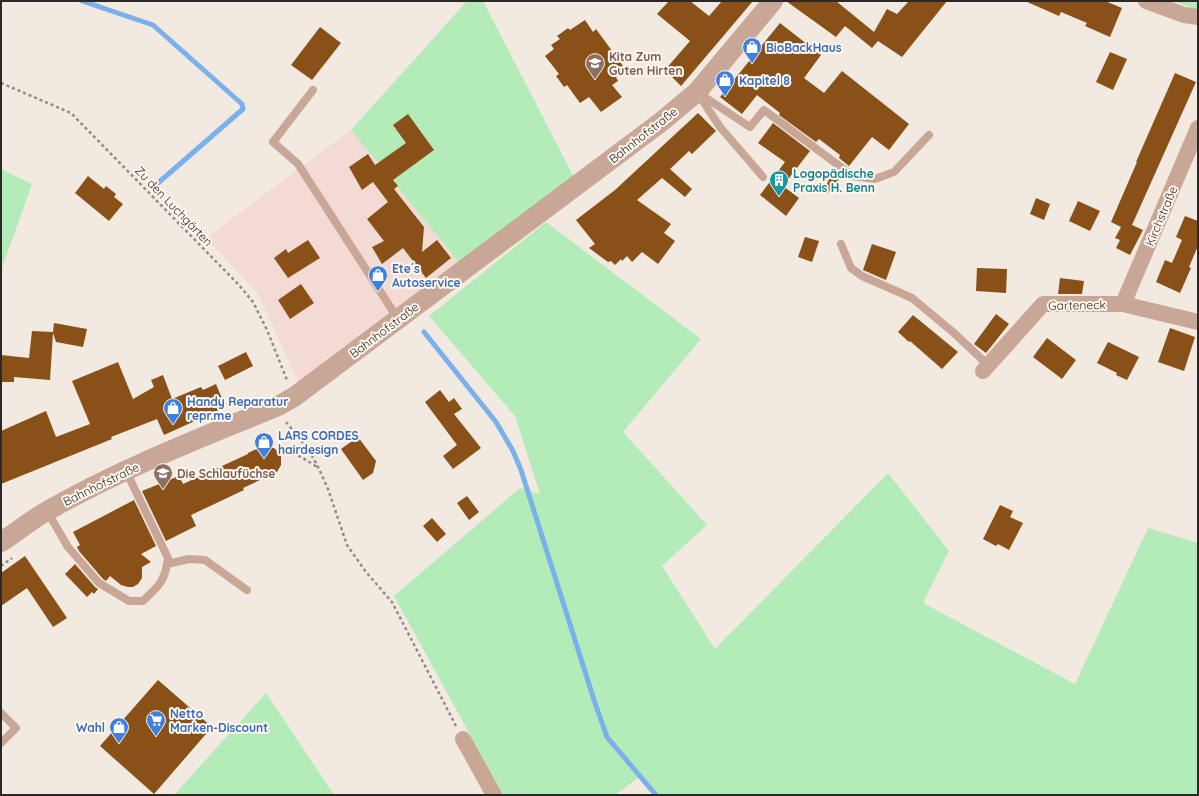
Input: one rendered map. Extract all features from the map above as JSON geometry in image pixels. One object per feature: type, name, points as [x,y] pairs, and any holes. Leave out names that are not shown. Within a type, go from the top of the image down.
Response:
[{"type":"street","name":"Bahnhofstraße","points":[[1,542],[47,511],[77,494],[126,471],[278,406],[294,397],[654,127],[697,92],[773,1]]},
{"type":"street","points":[[1146,1],[1184,15],[1198,17]]},
{"type":"street","name":"Kirchstraße","points":[[1123,304],[1198,128]]},
{"type":"street","name":"Garteneck","points":[[985,368],[1044,304],[1123,304],[1198,322]]},
{"type":"street","points":[[463,739],[494,795]]},
{"type":"lane","points":[[313,90],[273,142],[298,164],[398,319]]},
{"type":"lane","points":[[697,92],[750,127],[764,110],[853,176],[875,179],[894,172],[929,135]]},
{"type":"lane","points":[[697,92],[720,127],[763,177]]},
{"type":"lane","points":[[842,244],[851,268],[862,276],[912,298],[954,333],[985,368]]},
{"type":"lane","points":[[47,511],[68,547],[99,583],[129,601],[143,600],[162,581],[168,558],[126,471]]},
{"type":"lane","points":[[167,564],[189,559],[206,560],[247,590]]},
{"type":"lane","points":[[1,713],[16,728],[1,743]]},
{"type":"path","name":"Zu den Luchgärten","points":[[1,83],[70,113],[239,285],[253,302],[267,330],[289,384]]},
{"type":"path","points":[[284,419],[309,450],[328,489],[347,545],[366,572],[392,602],[463,739]]},
{"type":"path","points":[[282,448],[305,459],[318,469]]},
{"type":"shaded area","points":[[351,130],[462,266],[299,383],[258,294],[206,238]]},
{"type":"green space","points":[[467,1],[483,1],[576,181],[462,266],[351,130]]},
{"type":"green space","points":[[1175,1],[1198,1],[1198,11]]},
{"type":"green space","points":[[1,169],[32,184],[1,271]]},
{"type":"green space","points":[[546,222],[701,339],[623,432],[707,525],[662,566],[715,649],[888,473],[949,551],[923,603],[1075,684],[1148,528],[1198,543],[1198,795],[659,795],[639,777],[615,795],[503,795],[394,596],[520,488],[540,494],[515,416],[429,316]]},
{"type":"green space","points":[[266,693],[334,795],[174,795]]},
{"type":"building","points":[[669,1],[690,1],[709,16],[722,1],[753,1],[681,86],[665,70],[690,41],[657,14]]},
{"type":"building","points":[[786,1],[836,1],[874,32],[887,9],[897,14],[909,1],[947,1],[902,57],[878,41],[872,48],[845,26],[836,37]]},
{"type":"building","points":[[1025,1],[1105,1],[1122,8],[1110,37],[1085,26],[1087,23],[1061,12],[1059,16]]},
{"type":"building","points":[[585,20],[593,32],[596,29],[626,70],[616,77],[618,81],[612,85],[622,97],[601,112],[589,97],[580,103],[567,85],[564,87],[556,76],[559,74],[545,56],[554,49],[551,45],[560,39],[557,36],[568,28],[570,30]]},
{"type":"building","points":[[780,23],[821,55],[804,78],[824,93],[842,71],[909,124],[889,150],[872,137],[849,166],[839,158],[840,155],[819,139],[816,142],[779,115],[780,113],[757,95],[742,114],[720,97]]},
{"type":"building","points":[[320,27],[341,43],[312,80],[291,65]]},
{"type":"building","points":[[1110,52],[1127,59],[1113,90],[1096,82]]},
{"type":"building","points":[[1175,73],[1196,82],[1132,225],[1143,230],[1130,255],[1116,248],[1120,240],[1115,238],[1121,227],[1111,222]]},
{"type":"building","points":[[698,113],[716,131],[692,154],[689,151],[670,169],[692,189],[685,197],[662,178],[637,200],[671,224],[664,233],[675,241],[658,264],[642,252],[632,262],[627,256],[615,265],[611,261],[608,262],[589,248],[595,244],[576,220],[615,190]]},
{"type":"building","points":[[408,114],[434,150],[393,180],[398,186],[394,189],[424,227],[422,252],[437,240],[451,258],[426,278],[403,248],[382,264],[372,247],[384,241],[367,219],[388,202],[373,182],[362,190],[349,167],[368,154],[375,165],[406,143],[393,125]]},
{"type":"building","points":[[773,123],[810,151],[783,186],[799,198],[786,216],[760,195],[785,162],[758,143]]},
{"type":"building","points":[[834,169],[842,175],[828,193],[824,190]]},
{"type":"building","points":[[88,176],[104,189],[106,186],[116,194],[114,197],[123,204],[109,221],[75,193]]},
{"type":"building","points":[[1036,198],[1050,204],[1044,220],[1030,214]]},
{"type":"building","points":[[1078,201],[1100,211],[1090,231],[1069,221]]},
{"type":"building","points":[[1185,216],[1198,221],[1198,246],[1189,267],[1191,268],[1180,293],[1156,282],[1165,260],[1172,263],[1182,240],[1176,237]]},
{"type":"building","points":[[805,237],[819,241],[812,262],[798,257]]},
{"type":"building","points":[[308,240],[320,258],[288,278],[274,258],[286,249],[288,253]]},
{"type":"building","points":[[872,244],[896,252],[886,280],[863,270]]},
{"type":"building","points":[[977,268],[1007,269],[1006,293],[976,291]]},
{"type":"building","points":[[1060,278],[1084,281],[1082,294],[1058,294]]},
{"type":"building","points":[[301,284],[314,303],[290,319],[278,300]]},
{"type":"building","points":[[996,314],[1009,324],[986,353],[974,344]]},
{"type":"building","points":[[913,315],[958,352],[942,369],[898,332]]},
{"type":"building","points":[[54,323],[87,329],[83,347],[56,342],[53,333],[50,380],[14,377],[14,382],[1,382],[1,355],[29,358],[32,331],[53,332]]},
{"type":"building","points":[[1170,328],[1195,337],[1184,371],[1158,362]]},
{"type":"building","points":[[1047,338],[1076,360],[1062,379],[1033,357]]},
{"type":"building","points":[[1108,342],[1139,357],[1127,380],[1097,363]]},
{"type":"building","points":[[246,352],[253,366],[225,380],[218,366]]},
{"type":"building","points":[[118,362],[133,399],[154,387],[151,380],[163,375],[172,399],[201,387],[203,390],[216,384],[223,401],[216,404],[219,410],[164,435],[157,419],[1,484],[1,431],[46,411],[56,437],[90,424],[72,381]]},
{"type":"building","points":[[440,390],[449,402],[454,398],[462,409],[454,414],[481,448],[453,469],[443,456],[457,445],[425,402]]},
{"type":"building","points":[[358,437],[376,461],[373,473],[363,480],[341,449]]},
{"type":"building","points":[[265,447],[274,448],[281,456],[281,465],[277,472],[243,488],[244,490],[191,515],[196,526],[166,541],[142,491],[179,476],[183,484],[254,450]]},
{"type":"building","points":[[467,496],[479,512],[469,520],[457,503]]},
{"type":"building","points":[[134,500],[156,546],[141,554],[151,562],[142,567],[142,578],[138,584],[133,587],[128,587],[121,585],[110,576],[106,581],[103,579],[79,551],[77,547],[80,545],[73,532]]},
{"type":"building","points":[[1000,505],[1013,511],[1010,517],[1023,523],[1009,550],[998,544],[996,546],[983,539]]},
{"type":"building","points":[[432,518],[446,534],[437,542],[423,526]]},
{"type":"building","points":[[25,556],[67,618],[53,627],[27,588],[1,606],[1,573]]},
{"type":"building","points":[[75,564],[98,589],[94,594],[92,592],[87,597],[65,574]]},
{"type":"building","name":"Netto Marken-Discount","points":[[158,680],[212,727],[154,794],[100,746]]},
{"type":"waterway","points":[[82,1],[153,25],[242,104],[243,109],[158,183]]},
{"type":"waterway","points":[[424,332],[496,422],[513,451],[521,470],[607,737],[656,795]]},
{"type":"place","name":"BioBackHaus","points":[[752,64]]},
{"type":"place","name":"Kita Zum Guten Hirten","points":[[595,80]]},
{"type":"place","name":"Kapitel 8","points":[[725,97]]},
{"type":"place","name":"Logopädische Praxis H. Benn","points":[[779,197]]},
{"type":"place","name":"Ete´s Autoservice","points":[[378,292]]},
{"type":"place","name":"Handy Reparatur repr.me","points":[[173,425]]},
{"type":"place","name":"LARS CORDES hairdesign","points":[[264,459]]},
{"type":"place","name":"Die Schlaufüchse","points":[[163,490]]},
{"type":"place","name":"Netto Marken-Discount","points":[[156,737]]},
{"type":"place","name":"Wahl","points":[[119,744]]}]
